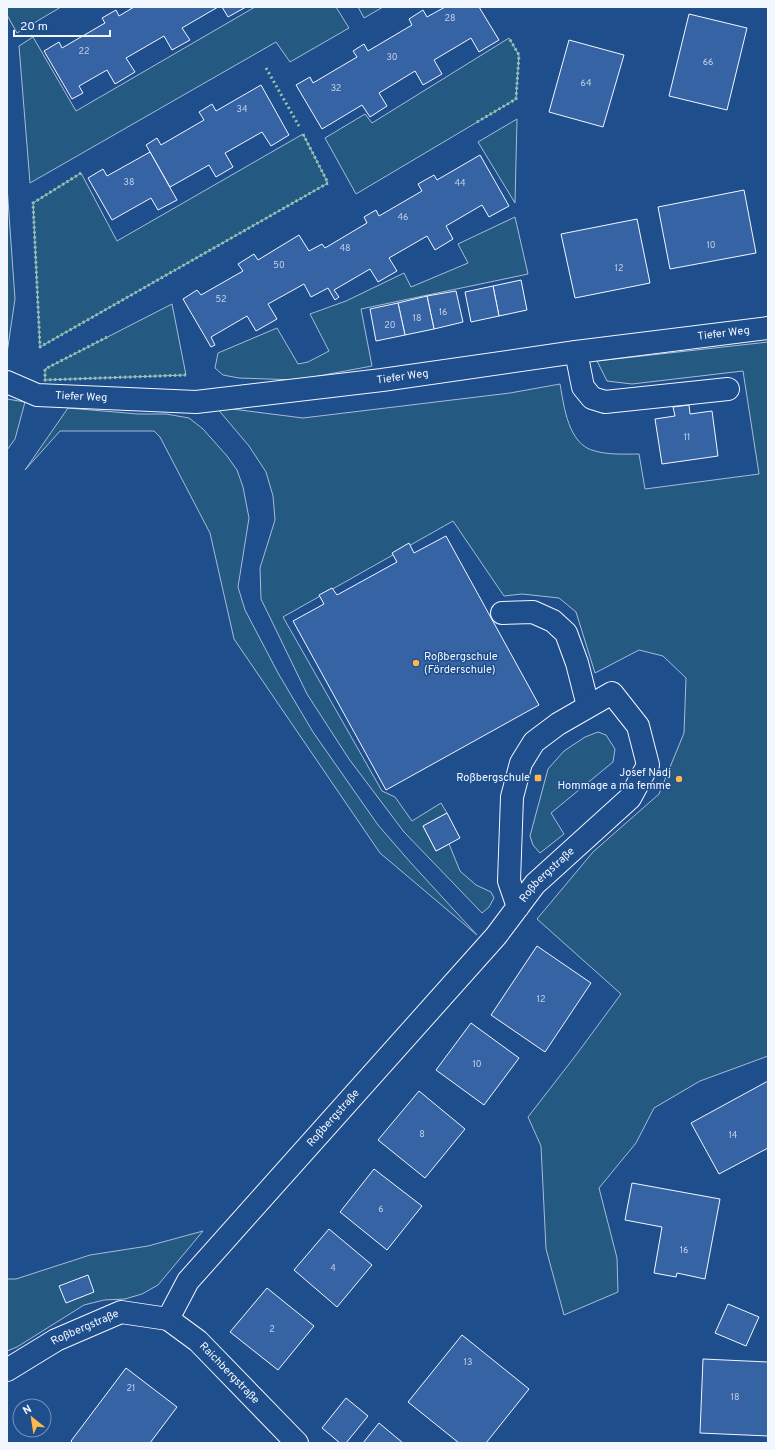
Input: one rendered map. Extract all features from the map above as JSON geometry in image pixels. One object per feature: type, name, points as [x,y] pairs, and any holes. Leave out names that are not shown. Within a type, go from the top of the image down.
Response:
[{"type":"street","name":"Tiefer Weg","points":[[7,382],[37,395],[196,402],[382,380],[576,352],[768,328]]},
{"type":"street","points":[[576,352],[583,387],[592,398],[605,402],[728,388]]},
{"type":"street","points":[[502,613],[533,612],[553,621],[566,633],[588,706],[558,724],[534,742],[521,763],[512,797],[509,881],[518,907]]},
{"type":"street","name":"Roßbergstraße","points":[[7,1370],[56,1340],[121,1312],[168,1319],[188,1281],[496,936],[535,884],[630,798],[648,765],[638,726],[612,693],[588,706]]},
{"type":"street","name":"Raichbergstraße","points":[[168,1319],[198,1341],[289,1440]]},
{"type":"shaded area","points":[[7,7],[61,7],[17,33],[7,15]]},
{"type":"shaded area","points":[[255,7],[336,7],[349,28],[290,62],[276,42],[30,183],[19,46],[33,37],[76,111]]},
{"type":"shaded area","points":[[358,7],[383,7],[364,18]]},
{"type":"shaded area","points":[[509,38],[519,55],[516,99],[356,194],[325,138],[365,114],[372,123]]},
{"type":"shaded area","points":[[517,119],[515,203],[478,142]]},
{"type":"shaded area","points":[[303,134],[328,183],[40,347],[33,203],[81,173],[117,241]]},
{"type":"shaded area","points":[[7,186],[15,299],[7,353]]},
{"type":"shaded area","points":[[515,217],[528,274],[361,309],[372,366],[297,380],[239,378],[223,375],[215,368],[218,353],[277,328],[298,364],[308,362],[329,351],[310,314],[346,301],[404,273],[411,287],[468,263],[458,244]]},
{"type":"shaded area","points":[[172,304],[186,375],[45,380],[45,369]]},
{"type":"shaded area","points":[[768,342],[768,1056],[700,1081],[654,1108],[636,1143],[599,1188],[617,1258],[618,1292],[564,1315],[546,1249],[541,1146],[528,1117],[621,994],[537,919],[593,852],[659,794],[684,733],[686,678],[663,656],[639,650],[595,673],[576,612],[559,598],[522,594],[504,596],[453,521],[283,617],[382,791],[395,797],[412,821],[441,803],[447,813],[423,826],[436,851],[449,844],[460,871],[476,885],[491,892],[494,898],[489,907],[482,913],[404,832],[349,759],[307,694],[261,599],[260,568],[275,520],[273,496],[266,472],[249,446],[216,407],[303,418],[510,393],[560,384],[563,403],[569,424],[579,441],[586,447],[595,451],[617,454],[639,454],[645,489],[759,474],[743,371],[632,384],[607,381],[597,361]]},
{"type":"shaded area","points":[[7,399],[25,402],[15,439],[7,450]]},
{"type":"shaded area","points":[[68,408],[138,414],[166,414],[189,418],[203,429],[227,456],[237,470],[243,487],[249,518],[238,587],[245,610],[278,673],[313,732],[378,825],[477,935],[380,853],[234,639],[210,533],[160,437],[154,431],[60,431],[25,470]]},
{"type":"shaded area","points":[[598,732],[606,735],[615,749],[613,762],[551,813],[564,834],[540,853],[533,845],[530,836],[548,769],[564,751],[585,737]]},
{"type":"shaded area","points":[[203,1231],[158,1285],[142,1294],[125,1299],[104,1300],[84,1305],[17,1347],[7,1351],[7,1279],[16,1279],[90,1255],[148,1246]]},
{"type":"building","points":[[134,7],[218,7],[182,28],[190,40],[172,50],[164,36],[126,58],[135,72],[115,84],[107,70],[79,86],[83,93],[72,99],[44,51],[59,42],[62,48],[105,23],[102,18],[116,10],[119,16]]},
{"type":"building","points":[[222,7],[246,7],[228,17]]},
{"type":"building","points":[[445,7],[479,7],[499,40],[479,52],[471,38],[434,60],[442,74],[423,85],[415,71],[379,93],[387,106],[370,117],[362,105],[322,129],[296,85],[310,77],[313,83],[357,57],[353,51],[364,44],[368,51],[412,25],[409,19],[423,10],[427,17]]},
{"type":"building","points":[[689,14],[747,28],[727,110],[669,96]]},
{"type":"building","points":[[569,40],[624,55],[603,127],[549,112]]},
{"type":"building","points":[[261,85],[289,135],[271,146],[262,132],[225,153],[233,167],[216,177],[209,165],[170,187],[146,145],[157,138],[161,145],[204,120],[199,112],[212,104],[216,111]]},
{"type":"building","points":[[150,152],[177,200],[158,210],[151,198],[112,220],[88,178],[103,169],[107,176]]},
{"type":"building","points":[[480,155],[509,206],[489,217],[482,205],[446,226],[453,239],[435,250],[427,236],[389,258],[397,271],[378,282],[370,269],[334,290],[339,297],[335,300],[328,288],[311,297],[304,284],[268,304],[277,319],[256,331],[247,316],[211,337],[215,345],[211,347],[183,299],[197,290],[201,295],[243,271],[238,264],[254,254],[258,260],[299,235],[309,251],[322,244],[325,248],[367,223],[364,217],[376,210],[379,216],[422,191],[418,184],[434,175],[437,180]]},
{"type":"building","points":[[744,190],[756,253],[670,269],[658,207]]},
{"type":"building","points":[[637,219],[650,283],[575,298],[561,234]]},
{"type":"building","points":[[521,280],[527,310],[499,316],[493,286]]},
{"type":"building","points":[[493,286],[499,316],[471,322],[465,292]]},
{"type":"building","points":[[456,291],[463,322],[434,329],[427,296]]},
{"type":"building","points":[[427,296],[434,329],[405,335],[398,303]]},
{"type":"building","points":[[398,303],[405,335],[376,341],[370,309]]},
{"type":"building","points":[[689,405],[690,414],[712,411],[718,456],[662,464],[655,419],[675,416],[673,407]]},
{"type":"building","name":"Roßbergschule (Förderschule)","points":[[446,536],[539,705],[386,790],[293,621],[324,604],[319,595],[332,588],[337,595],[397,562],[392,553],[409,543],[414,553]]},
{"type":"building","points":[[447,813],[460,838],[436,851],[423,826]]},
{"type":"building","points":[[537,946],[591,983],[545,1052],[491,1015]]},
{"type":"building","points":[[471,1023],[519,1058],[484,1105],[436,1070]]},
{"type":"building","points":[[768,1081],[768,1148],[719,1174],[691,1123]]},
{"type":"building","points":[[419,1091],[465,1129],[425,1178],[378,1140]]},
{"type":"building","points":[[374,1169],[422,1206],[387,1250],[340,1212]]},
{"type":"building","points":[[632,1183],[720,1199],[705,1279],[677,1273],[676,1277],[654,1273],[662,1227],[625,1220]]},
{"type":"building","points":[[329,1229],[372,1265],[337,1307],[294,1270]]},
{"type":"building","points":[[88,1275],[94,1292],[66,1303],[59,1286]]},
{"type":"building","points":[[267,1288],[314,1326],[278,1370],[230,1332]]},
{"type":"building","points":[[728,1304],[759,1317],[746,1346],[715,1333]]},
{"type":"building","points":[[462,1335],[529,1389],[486,1443],[459,1443],[408,1402]]},
{"type":"building","points":[[703,1359],[768,1362],[768,1436],[700,1433]]},
{"type":"building","points":[[126,1368],[177,1407],[150,1443],[73,1443],[71,1441]]},
{"type":"building","points":[[346,1398],[368,1416],[346,1443],[340,1443],[322,1428]]},
{"type":"building","points":[[379,1423],[403,1443],[363,1443]]},
{"type":"hedge","points":[[477,122],[516,99],[519,55],[509,38]]},
{"type":"hedge","points":[[266,68],[299,126]]},
{"type":"hedge","points":[[81,173],[33,203],[40,347],[328,183],[303,134]]},
{"type":"hedge","points":[[107,337],[45,369],[45,380],[186,375]]},
{"type":"place","name":"Roßbergschule (Förderschule)","points":[[416,663]]},
{"type":"place","name":"Roßbergschule","points":[[538,778]]},
{"type":"place","name":"Josef Nadj Hommage a ma femme","points":[[679,779]]}]
